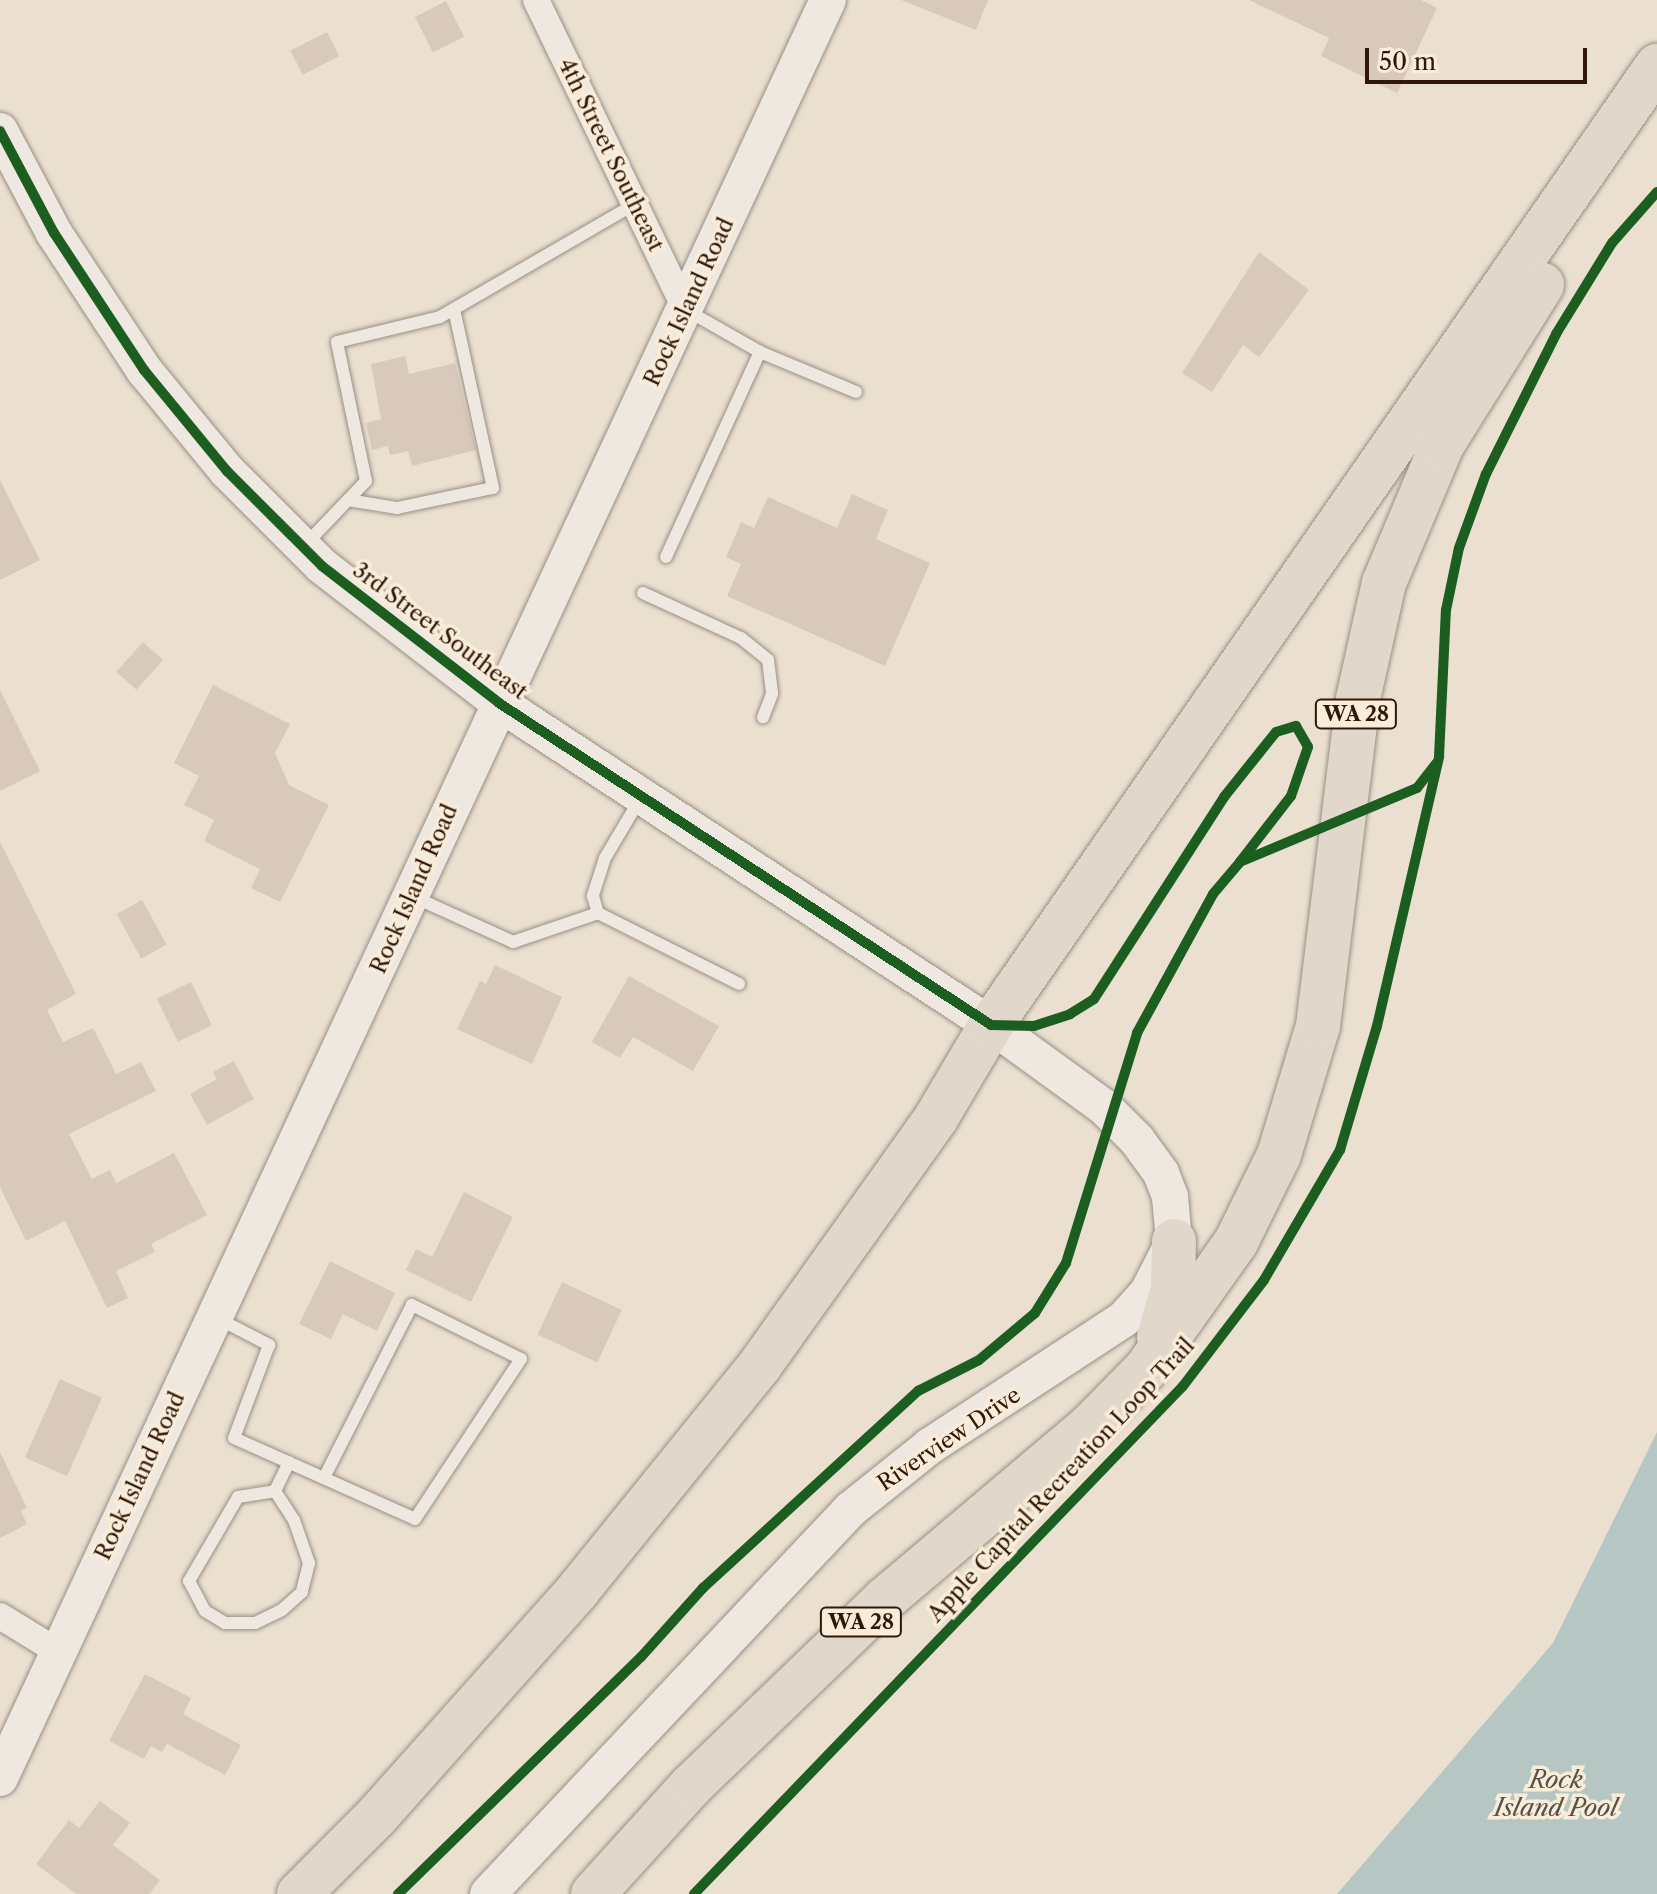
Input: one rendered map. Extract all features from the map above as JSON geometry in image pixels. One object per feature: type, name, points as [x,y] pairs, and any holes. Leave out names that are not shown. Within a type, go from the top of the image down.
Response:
[{"type":"highway","points":[[299,1894],[376,1817],[578,1590],[760,1365],[936,1118],[991,1025],[1657,66]]},
{"type":"highway","name":"WA 28","points":[[593,1894],[692,1785],[884,1600],[1089,1427],[1146,1369],[1236,1242],[1267,1184],[1296,1107],[1326,983],[1362,671],[1393,556],[1442,445],[1596,198],[1657,87]]},
{"type":"highway","points":[[1146,1369],[1168,1315],[1174,1241]]},
{"type":"main road","name":"Rock Island Road","points":[[0,1778],[828,0]]},
{"type":"main road","name":"3rd Street Southeast","points":[[0,131],[54,233],[144,370],[227,471],[303,548],[499,703],[991,1025]]},
{"type":"main road","points":[[991,1025],[1104,1107],[1137,1140],[1161,1173],[1170,1197],[1174,1241]]},
{"type":"main road","name":"Riverview Drive","points":[[488,1894],[851,1509],[930,1446],[1124,1319],[1148,1292],[1174,1241]]},
{"type":"street","name":"4th Street Southeast","points":[[536,0],[686,310]]},
{"type":"street","points":[[0,1616],[57,1651]]},
{"type":"lane","points":[[303,548],[366,481],[337,342],[440,317],[635,204]]},
{"type":"lane","points":[[348,500],[397,508],[493,488],[454,309]]},
{"type":"lane","points":[[686,310],[760,352],[856,392]]},
{"type":"lane","points":[[666,557],[760,352]]},
{"type":"lane","points":[[643,593],[741,638],[768,660],[772,694],[763,717]]},
{"type":"lane","points":[[598,913],[593,896],[605,858],[642,796]]},
{"type":"lane","points":[[411,896],[513,942],[598,913],[739,984]]},
{"type":"lane","points":[[215,1317],[269,1345],[234,1438],[415,1519],[521,1359],[412,1305],[324,1478]]},
{"type":"lane","points":[[275,1491],[289,1462]]},
{"type":"lane","points":[[275,1491],[294,1520],[309,1563],[302,1592],[282,1610],[255,1623],[225,1623],[205,1611],[189,1581],[238,1497],[275,1491]]},
{"type":"water","name":"Rock Island Pool","points":[[1657,1432],[1657,1894],[1337,1894],[1553,1643]]},
{"type":"building","points":[[901,0],[988,0],[976,30]]},
{"type":"building","points":[[1249,0],[1421,0],[1437,8],[1397,93],[1321,56],[1329,38]]},
{"type":"building","points":[[446,1],[464,37],[433,53],[415,17]]},
{"type":"building","points":[[327,32],[339,56],[303,75],[290,51]]},
{"type":"building","points":[[1259,252],[1309,290],[1259,357],[1243,345],[1212,392],[1182,373]]},
{"type":"building","points":[[405,356],[409,374],[455,363],[476,450],[412,466],[408,451],[390,455],[388,446],[372,450],[366,423],[381,419],[371,364]]},
{"type":"building","points":[[0,480],[40,560],[0,580]]},
{"type":"building","points":[[852,494],[888,510],[876,539],[930,563],[885,666],[727,596],[741,564],[726,557],[741,522],[754,528],[768,497],[837,528]]},
{"type":"building","points":[[143,642],[163,660],[136,690],[116,672]]},
{"type":"building","points":[[213,685],[290,724],[275,753],[289,785],[329,805],[280,902],[251,888],[260,869],[204,841],[214,820],[184,805],[199,776],[174,763]]},
{"type":"building","points":[[0,690],[40,771],[0,791]]},
{"type":"building","points":[[0,842],[76,994],[47,1010],[63,1042],[93,1028],[116,1074],[141,1062],[156,1091],[69,1134],[92,1179],[110,1170],[116,1183],[174,1153],[207,1215],[151,1244],[155,1252],[116,1271],[128,1298],[107,1308],[65,1221],[26,1241],[0,1187]]},
{"type":"building","points":[[142,900],[167,945],[141,959],[117,914]]},
{"type":"building","points":[[495,965],[562,997],[532,1064],[457,1029],[480,981],[486,984]]},
{"type":"building","points":[[629,976],[719,1026],[693,1071],[633,1037],[620,1058],[592,1042]]},
{"type":"building","points":[[191,982],[212,1025],[178,1042],[157,999]]},
{"type":"building","points":[[234,1061],[254,1099],[207,1125],[190,1094],[217,1079],[213,1072]]},
{"type":"building","points":[[464,1192],[513,1217],[471,1302],[406,1270],[416,1249],[432,1257]]},
{"type":"building","points":[[330,1261],[395,1293],[377,1331],[343,1314],[331,1339],[299,1324]]},
{"type":"building","points":[[562,1282],[622,1310],[597,1362],[537,1335]]},
{"type":"building","points":[[60,1379],[102,1398],[67,1476],[25,1458]]},
{"type":"building","points":[[0,1452],[27,1508],[21,1511],[27,1524],[0,1538]]},
{"type":"building","points":[[145,1674],[191,1698],[183,1714],[241,1745],[225,1775],[167,1744],[162,1752],[151,1746],[144,1759],[109,1741]]},
{"type":"building","points":[[100,1801],[130,1823],[113,1845],[160,1880],[149,1894],[76,1894],[36,1864],[69,1820],[79,1828]]},
{"type":"cycle path","points":[[0,131],[54,233],[144,370],[227,471],[322,566],[499,703],[991,1025],[1034,1026],[1070,1014],[1094,999],[1224,797],[1276,732],[1296,726],[1308,747],[1291,796],[1240,862]]},
{"type":"cycle path","name":"Apple Capital Recreation Loop Trail","points":[[694,1894],[1183,1386],[1264,1280],[1340,1150],[1377,1026],[1439,757],[1446,610],[1459,548],[1486,474],[1556,334],[1612,243],[1657,192]]},
{"type":"cycle path","points":[[398,1894],[641,1657],[703,1588],[918,1391],[979,1360],[1035,1313],[1066,1263],[1137,1033],[1213,894],[1240,862],[1417,788],[1436,764]]}]
